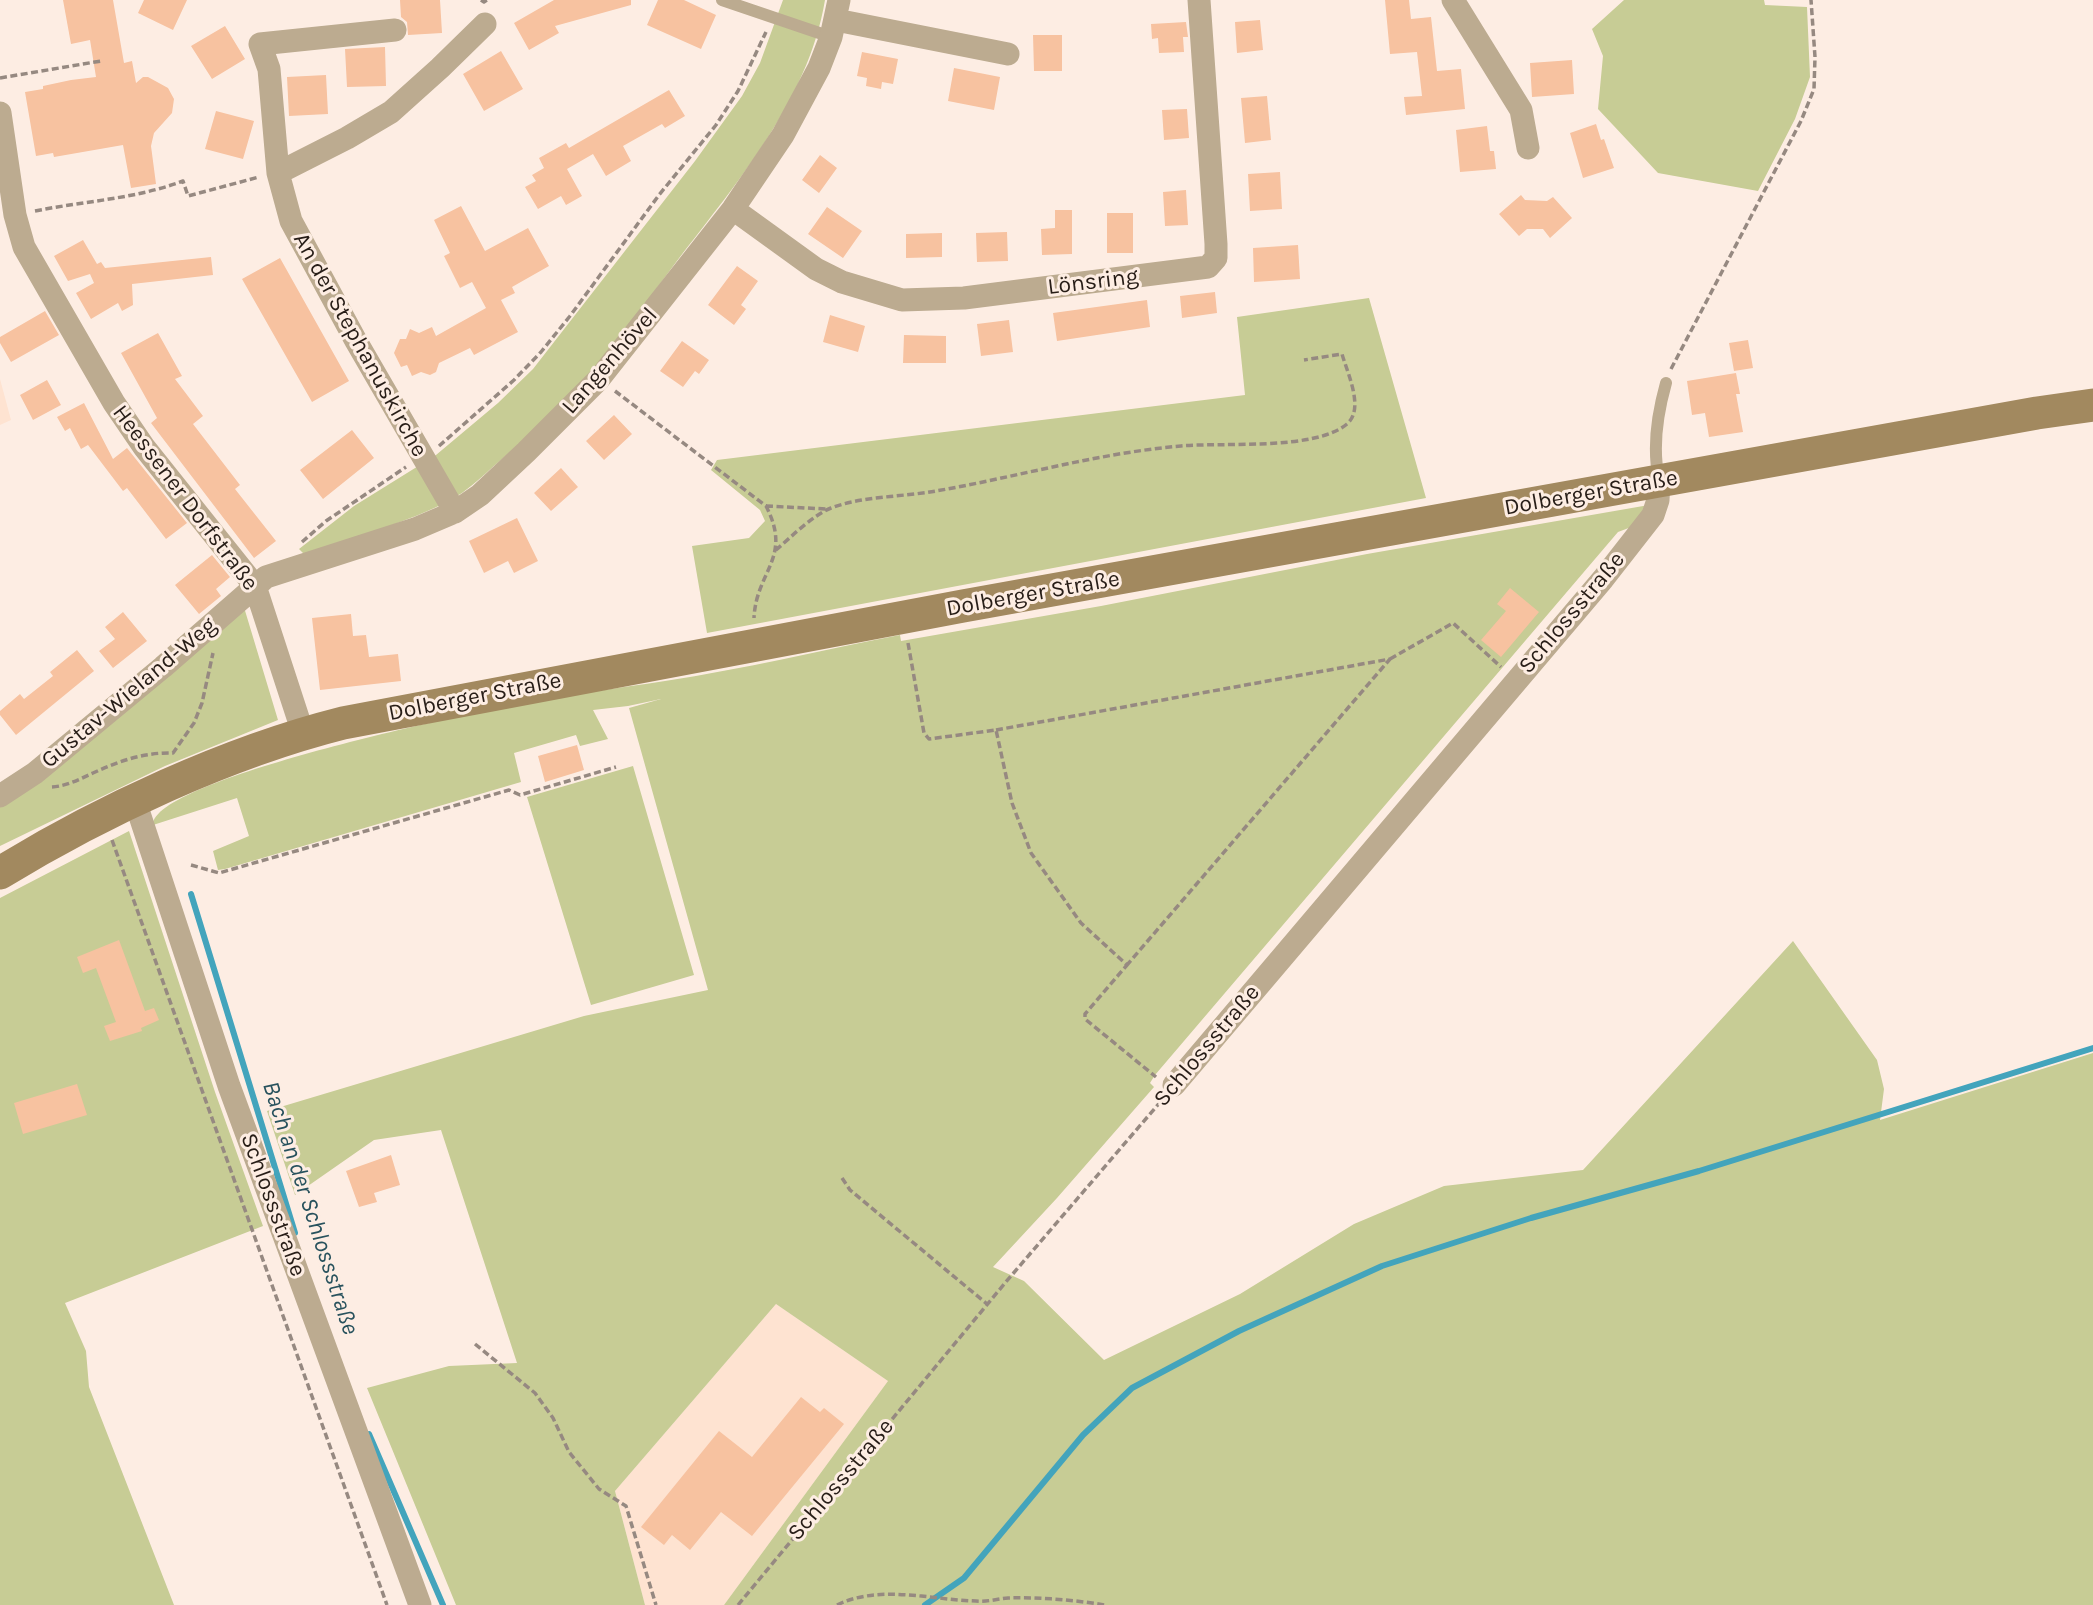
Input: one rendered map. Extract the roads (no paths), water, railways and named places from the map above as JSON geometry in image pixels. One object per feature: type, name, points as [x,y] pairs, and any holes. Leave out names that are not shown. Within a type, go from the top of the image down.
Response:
[{"type":"main road","name":"Dolberger Straße","points":[[0,873],[135,801],[184,779],[303,733],[400,711],[1659,481],[2093,405]]},
{"type":"street","name":"Lönsring","points":[[733,209],[816,269],[842,282],[902,300],[964,298],[1208,267],[1216,258],[1216,243],[1199,0]]},
{"type":"street","points":[[1453,0],[1521,110],[1528,148]]},
{"type":"street","name":"Langenhövel","points":[[255,586],[266,577],[415,529],[455,512],[480,495],[526,452],[599,379],[733,209],[783,135],[819,68],[835,19]]},
{"type":"street","points":[[835,19],[1008,54]]},
{"type":"street","points":[[278,173],[391,112],[485,24]]},
{"type":"street","name":"An der Stephanuskirche","points":[[395,30],[260,44],[269,69],[278,173],[291,221],[455,512]]},
{"type":"street","name":"Heessener Dorfstraße","points":[[0,113],[15,215],[24,247],[114,402],[144,447],[255,586],[303,733]]},
{"type":"street","name":"Schlossstraße","points":[[1171,1089],[1611,568],[1653,515],[1658,500],[1659,481]]},
{"type":"street","name":"Gustav-Wieland-Weg","points":[[0,796],[35,773],[163,667],[255,586]]},
{"type":"street","name":"Schlossstraße","points":[[135,801],[229,1086],[420,1605]]},
{"type":"lane","points":[[722,0],[771,16],[835,19]]},
{"type":"lane","points":[[1659,481],[1654,456],[1660,404],[1666,383]]},
{"type":"waterway","name":"Bach an der Schlossstraße","points":[[191,894],[295,1233]]},
{"type":"waterway","points":[[925,1605],[964,1578],[1083,1435],[1132,1388],[1239,1331],[1382,1266],[1531,1218],[1699,1171],[2093,1048]]},
{"type":"waterway","name":"Bach an der Schlossstraße","points":[[369,1434],[443,1605]]}]
